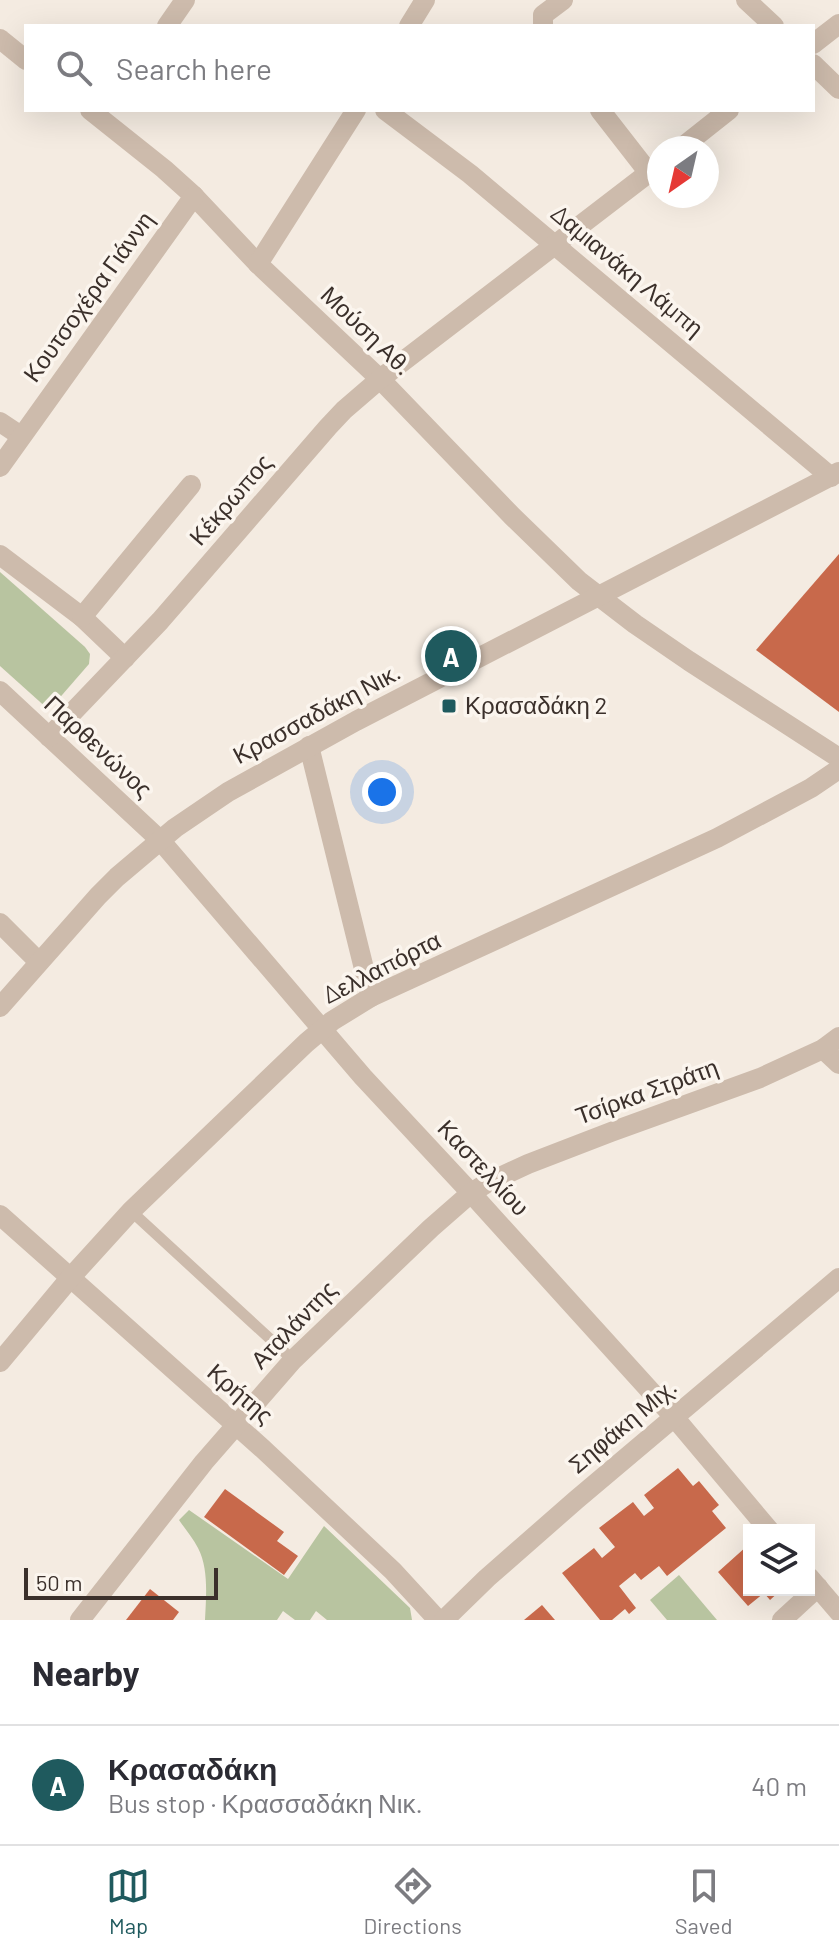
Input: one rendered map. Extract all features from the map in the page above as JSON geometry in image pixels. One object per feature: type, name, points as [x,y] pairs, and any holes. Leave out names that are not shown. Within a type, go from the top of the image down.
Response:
[{"type":"street","points":[[168,24],[185,0]]},
{"type":"street","points":[[543,24],[543,15],[563,0]]},
{"type":"street","points":[[746,0],[772,24]]},
{"type":"street","points":[[815,42],[839,24]]},
{"type":"street","points":[[0,39],[24,58]]},
{"type":"street","points":[[815,66],[839,89]]},
{"type":"street","name":"Μούση Αθ.","points":[[98,112],[194,196],[258,264],[380,379],[532,537],[599,597],[710,675],[839,758]]},
{"type":"street","points":[[258,264],[355,112]]},
{"type":"street","name":"Δαμιανάκη Λάμπη","points":[[388,112],[470,174],[835,475]]},
{"type":"street","points":[[602,112],[647,161]]},
{"type":"street","points":[[696,136],[726,112]]},
{"type":"street","name":"Κέκρωπος","points":[[49,737],[197,579],[344,410],[647,174]]},
{"type":"street","name":"Κουτσοχέρα Γιάννη","points":[[0,467],[194,196]]},
{"type":"street","points":[[0,422],[21,436]]},
{"type":"street","name":"Κρασσαδάκη Νικ.","points":[[0,1007],[98,896],[160,840],[228,792],[309,746],[835,475]]},
{"type":"street","name":"Κέκρωπος","points":[[82,617],[191,485]]},
{"type":"street","points":[[0,555],[82,617],[125,658]]},
{"type":"street","name":"Παρθενώνος","points":[[0,691],[160,840]]},
{"type":"street","points":[[309,746],[371,997]]},
{"type":"street","name":"Δελλαπόρτα","points":[[0,1362],[131,1211],[321,1029],[371,997],[717,838],[811,788],[839,769]]},
{"type":"street","name":"Καστελλίου","points":[[160,840],[363,1077],[674,1417],[764,1524]]},
{"type":"street","points":[[0,923],[39,962]]},
{"type":"street","points":[[831,1043],[839,1064]]},
{"type":"street","name":"Τσίρκα Στράτη","points":[[471,1193],[528,1164],[760,1078],[831,1043]]},
{"type":"street","name":"Αταλάντης","points":[[80,1620],[180,1492],[293,1360],[471,1193]]},
{"type":"street","name":"Κρήτης","points":[[0,1215],[371,1550],[438,1620]]},
{"type":"street","name":"Σηφάκη Μιχ.","points":[[444,1620],[509,1558],[839,1278]]},
{"type":"street","points":[[815,1584],[839,1612]]},
{"type":"street","points":[[782,1620],[802,1596]]},
{"type":"lane","points":[[131,1211],[293,1360]]},
{"type":"green space","points":[[0,572],[90,654],[89,664],[49,710],[0,666]]},
{"type":"green space","points":[[189,1510],[288,1579],[324,1526],[410,1608],[412,1620],[327,1620],[316,1611],[310,1620],[295,1620],[283,1611],[277,1620],[205,1620],[206,1583],[202,1556],[179,1520]]},
{"type":"green space","points":[[679,1575],[717,1620],[667,1620],[650,1600]]},
{"type":"building","points":[[839,554],[839,712],[756,650]]},
{"type":"building","points":[[678,1468],[693,1486],[699,1481],[719,1505],[712,1511],[726,1528],[667,1576],[659,1566],[641,1580],[635,1573],[619,1586],[636,1608],[629,1614],[625,1609],[612,1620],[600,1620],[562,1573],[594,1548],[602,1558],[615,1547],[599,1528],[633,1502],[644,1516],[654,1508],[644,1495]]},
{"type":"building","points":[[225,1489],[284,1532],[277,1541],[298,1556],[284,1575],[204,1517]]},
{"type":"building","points":[[743,1550],[743,1596],[760,1596],[748,1606],[718,1572]]},
{"type":"building","points":[[150,1589],[179,1612],[173,1620],[126,1620]]},
{"type":"building","points":[[542,1605],[555,1620],[524,1620]]},
{"type":"place","name":"Κρασαδάκη","points":[[451,656]]},
{"type":"place","name":"Κρασαδάκη 2","points":[[449,706]]}]
